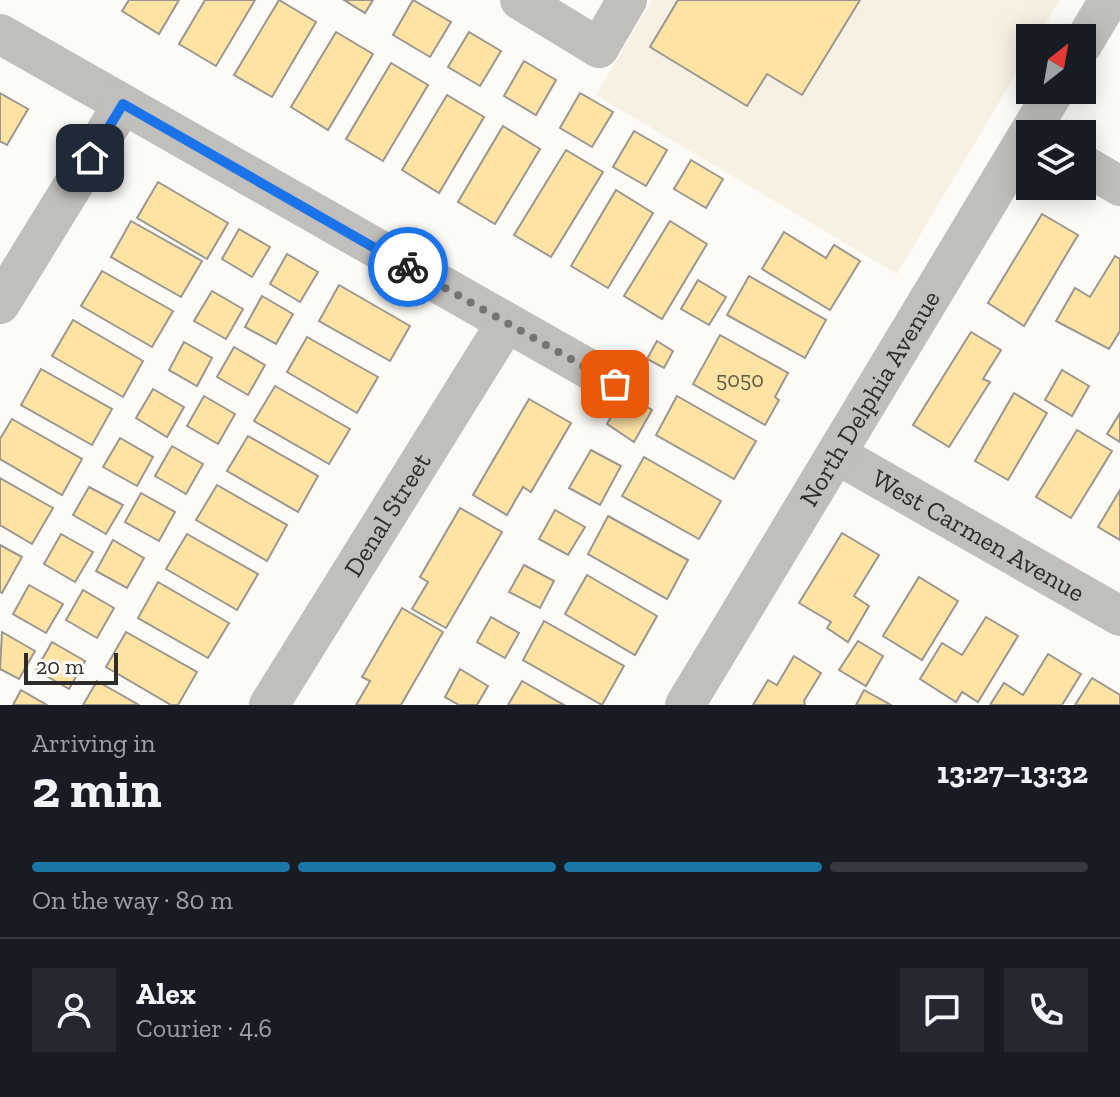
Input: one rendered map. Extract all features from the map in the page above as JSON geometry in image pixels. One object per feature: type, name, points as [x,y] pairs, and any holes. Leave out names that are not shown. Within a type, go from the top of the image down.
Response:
[{"type":"street","points":[[520,0],[599,48],[627,0]]},
{"type":"street","points":[[1095,24],[1109,0]]},
{"type":"street","points":[[0,34],[615,384]]},
{"type":"street","points":[[0,304],[123,104]]},
{"type":"street","name":"North Delphia Avenue","points":[[685,705],[1016,156]]},
{"type":"street","points":[[1096,172],[1120,186]]},
{"type":"street","name":"Denal Street","points":[[269,705],[506,323]]},
{"type":"street","name":"West Carmen Avenue","points":[[836,454],[1120,616]]},
{"type":"shaded area","points":[[652,0],[1060,0],[1045,24],[1016,24],[1016,74],[897,274],[596,95]]},
{"type":"building","points":[[129,0],[179,0],[159,34],[122,11]]},
{"type":"building","points":[[205,0],[255,0],[216,66],[179,44]]},
{"type":"building","points":[[279,0],[316,22],[272,97],[234,75]]},
{"type":"building","points":[[344,0],[373,0],[365,13]]},
{"type":"building","points":[[413,0],[451,22],[430,57],[393,35]]},
{"type":"building","points":[[678,0],[860,0],[802,95],[767,74],[747,106],[650,47]]},
{"type":"building","points":[[336,32],[373,54],[328,130],[291,107]]},
{"type":"building","points":[[469,32],[501,51],[480,86],[448,67]]},
{"type":"building","points":[[524,61],[556,80],[536,115],[504,96]]},
{"type":"building","points":[[391,63],[428,85],[383,161],[346,139]]},
{"type":"building","points":[[0,93],[28,109],[7,145],[0,141]]},
{"type":"building","points":[[580,93],[613,112],[592,147],[560,128]]},
{"type":"building","points":[[447,95],[484,117],[439,193],[402,170]]},
{"type":"building","points":[[503,126],[540,149],[495,224],[458,202]]},
{"type":"building","points":[[634,131],[667,150],[646,186],[613,167]]},
{"type":"building","points":[[566,150],[603,172],[551,257],[514,235]]},
{"type":"building","points":[[691,160],[723,179],[706,208],[674,189]]},
{"type":"building","points":[[158,182],[228,223],[207,259],[137,218]]},
{"type":"building","points":[[616,190],[653,213],[608,288],[571,266]]},
{"type":"building","points":[[1042,214],[1078,235],[1024,326],[988,303]]},
{"type":"building","points":[[131,221],[202,261],[181,297],[111,257]]},
{"type":"building","points":[[670,221],[707,244],[662,319],[624,296]]},
{"type":"building","points":[[239,229],[270,247],[252,277],[222,259]]},
{"type":"building","points":[[784,232],[826,258],[834,245],[860,261],[830,310],[762,269]]},
{"type":"building","points":[[287,254],[318,272],[300,302],[270,284]]},
{"type":"building","points":[[1115,256],[1120,259],[1120,331],[1109,349],[1056,321],[1075,288],[1090,297]]},
{"type":"building","points":[[102,271],[173,311],[152,347],[81,306]]},
{"type":"building","points":[[749,276],[826,320],[805,358],[727,315]]},
{"type":"building","points":[[698,280],[726,297],[709,325],[681,309]]},
{"type":"building","points":[[339,285],[410,326],[390,361],[319,321]]},
{"type":"building","points":[[212,291],[243,309],[226,339],[194,321]]},
{"type":"building","points":[[262,296],[293,314],[276,344],[245,327]]},
{"type":"building","points":[[73,320],[143,361],[123,397],[52,356]]},
{"type":"building","points":[[971,332],[1001,350],[983,379],[990,382],[949,447],[913,425]]},
{"type":"building","points":[[720,335],[788,373],[775,397],[779,400],[765,425],[693,384]]},
{"type":"building","points":[[307,337],[378,377],[357,413],[287,372]]},
{"type":"building","points":[[657,341],[673,351],[664,368],[647,359]]},
{"type":"building","points":[[184,342],[212,358],[197,386],[169,370]]},
{"type":"building","points":[[234,347],[265,365],[248,395],[217,377]]},
{"type":"building","points":[[41,369],[112,409],[92,445],[21,405]]},
{"type":"building","points":[[1062,370],[1089,386],[1072,416],[1045,400]]},
{"type":"building","points":[[275,386],[350,429],[329,464],[254,421]]},
{"type":"building","points":[[153,389],[184,407],[167,437],[136,418]]},
{"type":"building","points":[[1014,393],[1047,413],[1008,480],[975,461]]},
{"type":"building","points":[[624,394],[652,410],[634,442],[607,424]]},
{"type":"building","points":[[204,396],[235,414],[218,444],[187,426]]},
{"type":"building","points":[[677,396],[756,441],[734,479],[656,435]]},
{"type":"building","points":[[529,399],[571,423],[531,492],[523,487],[507,515],[473,495]]},
{"type":"building","points":[[1120,413],[1120,442],[1107,434]]},
{"type":"building","points":[[12,419],[82,459],[62,495],[0,459],[0,439]]},
{"type":"building","points":[[1077,430],[1112,451],[1071,518],[1036,497]]},
{"type":"building","points":[[248,436],[318,476],[298,512],[227,471]]},
{"type":"building","points":[[120,438],[153,457],[137,486],[103,467]]},
{"type":"building","points":[[172,446],[203,464],[186,494],[155,476]]},
{"type":"building","points":[[591,450],[621,466],[600,505],[569,488]]},
{"type":"building","points":[[644,457],[721,501],[699,539],[622,496]]},
{"type":"building","points":[[0,478],[53,508],[32,544],[0,525]]},
{"type":"building","points":[[217,485],[287,525],[267,561],[196,520]]},
{"type":"building","points":[[89,487],[123,505],[106,534],[73,515]]},
{"type":"building","points":[[1120,490],[1120,540],[1098,527]]},
{"type":"building","points":[[141,493],[175,512],[159,541],[125,522]]},
{"type":"building","points":[[460,508],[502,532],[446,628],[412,609],[428,582],[420,577]]},
{"type":"building","points":[[555,510],[585,527],[568,555],[539,539]]},
{"type":"building","points":[[608,516],[688,560],[667,599],[588,554]]},
{"type":"building","points":[[842,533],[879,555],[854,596],[869,606],[848,642],[827,628],[831,622],[799,603]]},
{"type":"building","points":[[61,534],[93,552],[75,582],[44,564]]},
{"type":"building","points":[[187,534],[258,574],[237,610],[166,569]]},
{"type":"building","points":[[113,540],[144,558],[127,588],[96,571]]},
{"type":"building","points":[[0,545],[22,557],[2,593],[0,592]]},
{"type":"building","points":[[524,565],[554,581],[540,608],[509,592]]},
{"type":"building","points":[[587,575],[657,616],[635,655],[565,614]]},
{"type":"building","points":[[919,577],[958,601],[922,660],[883,636]]},
{"type":"building","points":[[158,582],[229,623],[208,658],[138,618]]},
{"type":"building","points":[[29,585],[63,604],[46,633],[13,614]]},
{"type":"building","points":[[83,590],[114,608],[97,638],[66,620]]},
{"type":"building","points":[[402,608],[443,632],[401,705],[356,705],[370,681],[362,677]]},
{"type":"building","points":[[491,617],[519,633],[505,658],[477,642]]},
{"type":"building","points":[[986,617],[1018,636],[978,702],[962,692],[956,702],[920,679],[942,643],[962,655]]},
{"type":"building","points":[[544,621],[624,666],[602,705],[523,660]]},
{"type":"building","points":[[2,632],[35,651],[19,679],[0,669]]},
{"type":"building","points":[[126,632],[197,672],[178,705],[171,705],[106,667]]},
{"type":"building","points":[[858,641],[883,656],[866,686],[839,670]]},
{"type":"building","points":[[52,642],[85,661],[69,689],[36,670]]},
{"type":"building","points":[[1048,654],[1081,674],[1062,705],[990,705],[1004,683],[1023,695]]},
{"type":"building","points":[[794,656],[821,673],[804,701],[805,705],[753,705],[768,680],[777,685]]},
{"type":"building","points":[[460,669],[488,686],[477,705],[459,705],[445,697]]},
{"type":"building","points":[[1092,678],[1120,695],[1120,705],[1075,705]]},
{"type":"building","points":[[97,681],[139,705],[83,705]]},
{"type":"building","points":[[522,681],[564,705],[508,705]]},
{"type":"building","points":[[21,690],[47,705],[13,705]]},
{"type":"building","points":[[864,690],[891,705],[856,705]]},
{"type":"way so far","points":[[408,267],[615,384]]},
{"type":"route","points":[[90,158],[123,104],[408,267]]}]
